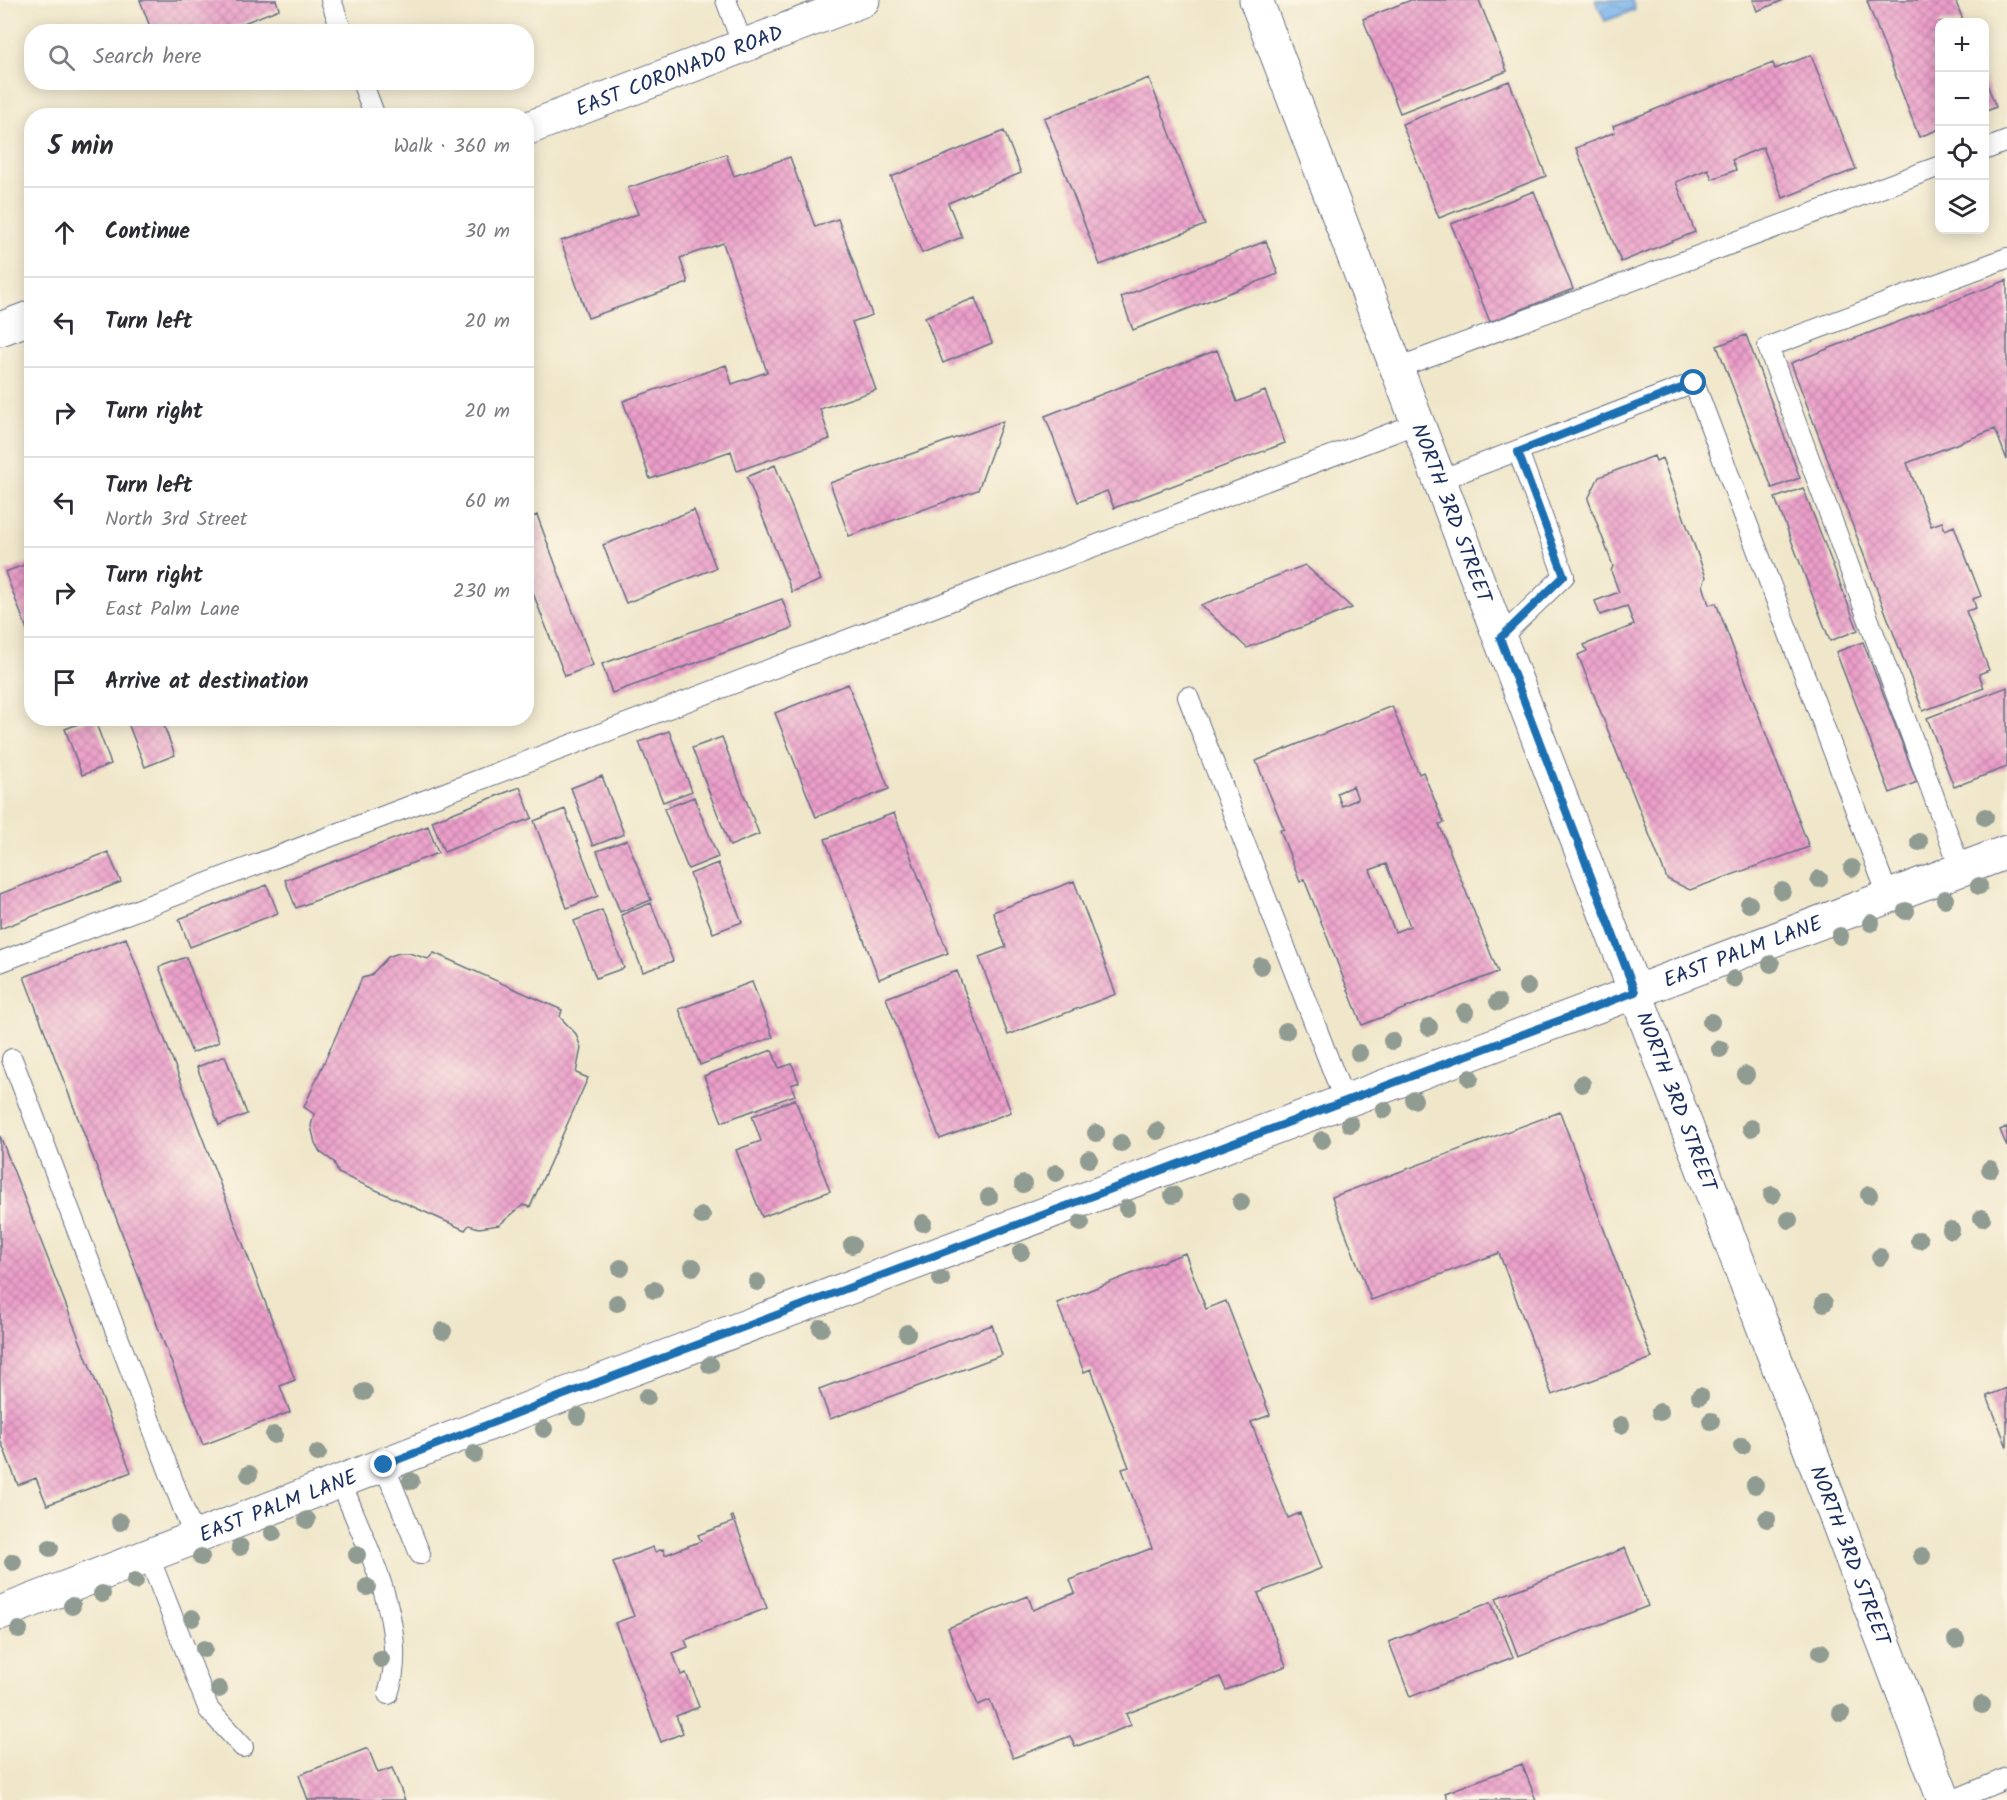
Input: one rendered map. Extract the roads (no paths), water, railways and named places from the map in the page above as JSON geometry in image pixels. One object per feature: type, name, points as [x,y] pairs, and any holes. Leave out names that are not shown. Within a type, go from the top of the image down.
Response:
[{"type":"street","name":"EAST CORONADO ROAD","points":[[534,126],[863,0]]},
{"type":"street","name":"NORTH 3RD STREET","points":[[1256,0],[1944,1800]]},
{"type":"street","points":[[0,329],[24,320]]},
{"type":"street","name":"EAST PALM LANE","points":[[0,1613],[384,1465],[2007,852]]},
{"type":"lane","points":[[331,0],[339,24]]},
{"type":"lane","points":[[726,0],[743,46]]},
{"type":"lane","points":[[365,90],[372,108]]},
{"type":"lane","points":[[1989,148],[2007,141]]},
{"type":"lane","points":[[1397,368],[1935,168]]},
{"type":"lane","points":[[1961,870],[1768,347],[2007,258]]},
{"type":"lane","points":[[1440,480],[1694,383],[1889,898]]},
{"type":"lane","points":[[0,962],[1418,423]]},
{"type":"lane","points":[[1500,638],[1564,576],[1518,452]]},
{"type":"lane","points":[[1188,697],[1344,1102]]},
{"type":"lane","points":[[12,1059],[195,1539]]},
{"type":"lane","points":[[384,1465],[420,1554]]},
{"type":"lane","points":[[341,1482],[392,1617],[394,1677],[388,1694]]},
{"type":"lane","points":[[149,1557],[209,1710],[243,1747]]},
{"type":"lane","points":[[1954,1800],[2007,1778]]},
{"type":"water","points":[[1595,0],[1632,0],[1635,10],[1605,21]]}]
